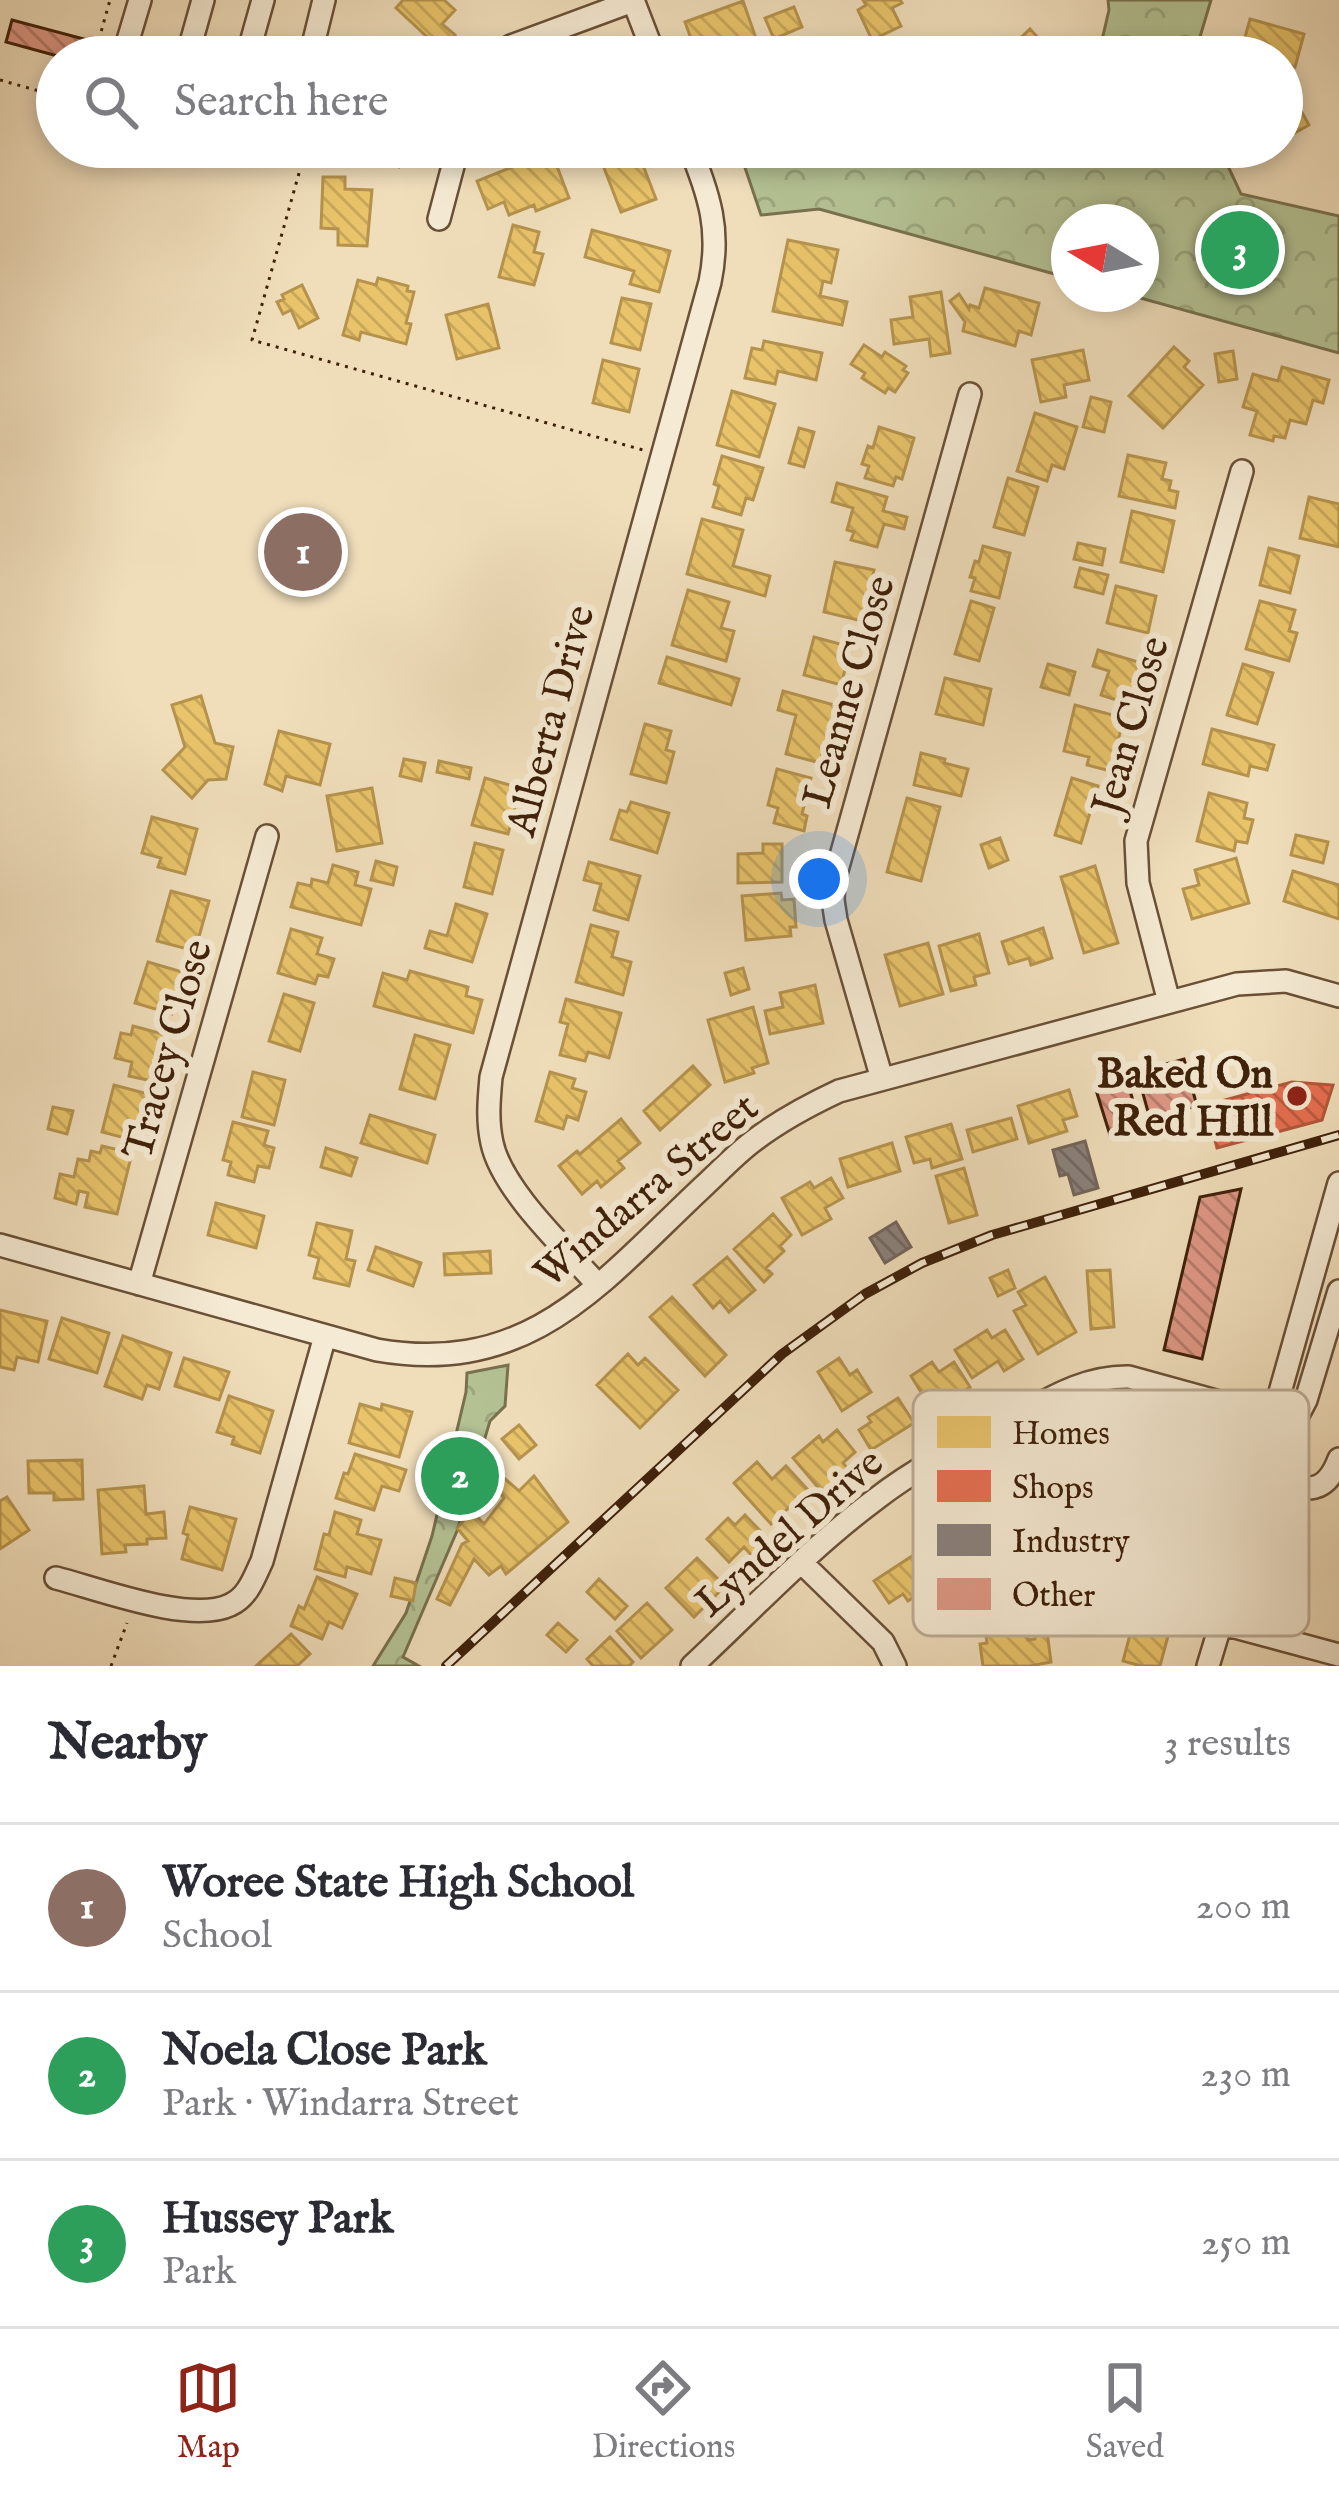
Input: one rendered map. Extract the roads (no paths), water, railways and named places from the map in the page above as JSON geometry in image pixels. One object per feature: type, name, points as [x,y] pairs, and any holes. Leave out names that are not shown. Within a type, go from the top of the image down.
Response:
[{"type":"street","points":[[130,36],[140,0]]},
{"type":"street","points":[[194,36],[203,0]]},
{"type":"street","points":[[253,36],[263,0]]},
{"type":"street","points":[[315,36],[324,0]]},
{"type":"street","points":[[538,36],[633,0],[647,36]]},
{"type":"street","points":[[439,219],[452,168]]},
{"type":"street","name":"Alberta Drive","points":[[598,1285],[504,1174],[492,1146],[491,1077],[715,258],[716,229],[698,168]]},
{"type":"street","name":"Leanne Close","points":[[882,1079],[836,920],[834,881],[970,394]]},
{"type":"street","name":"Jean Close","points":[[1169,1002],[1138,883],[1136,841],[1242,471]]},
{"type":"street","name":"Tracey Close","points":[[139,1284],[267,836]]},
{"type":"street","name":"Windarra Street","points":[[0,1245],[410,1356],[480,1351],[533,1332],[598,1285],[750,1143],[839,1091],[1237,984],[1271,980],[1339,996]]},
{"type":"street","points":[[1281,1390],[1339,1184]]},
{"type":"street","points":[[1309,1390],[1339,1291]]},
{"type":"street","points":[[56,1578],[183,1611],[206,1612],[231,1605],[249,1591],[262,1561],[325,1336]]},
{"type":"street","name":"Lyndel Drive","points":[[1065,1390],[1105,1377],[1129,1377],[1176,1390]]},
{"type":"street","points":[[1309,1488],[1329,1480],[1339,1459]]},
{"type":"street","name":"Lyndel Drive","points":[[692,1666],[876,1498],[913,1474]]},
{"type":"street","points":[[802,1563],[883,1642],[895,1666]]},
{"type":"street","points":[[1208,1666],[1216,1636]]},
{"type":"street","points":[[1268,1636],[1339,1655]]},
{"type":"railway","points":[[446,1666],[782,1354],[865,1294],[922,1263],[992,1235],[1339,1135]]},
{"type":"place","name":"Hussey Park","points":[[1240,250]]},
{"type":"place","name":"Woree State High School","points":[[303,552]]},
{"type":"place","name":"Baked On Red HIll","points":[[1297,1096]]},
{"type":"place","name":"Noela Close Park","points":[[460,1476]]}]
